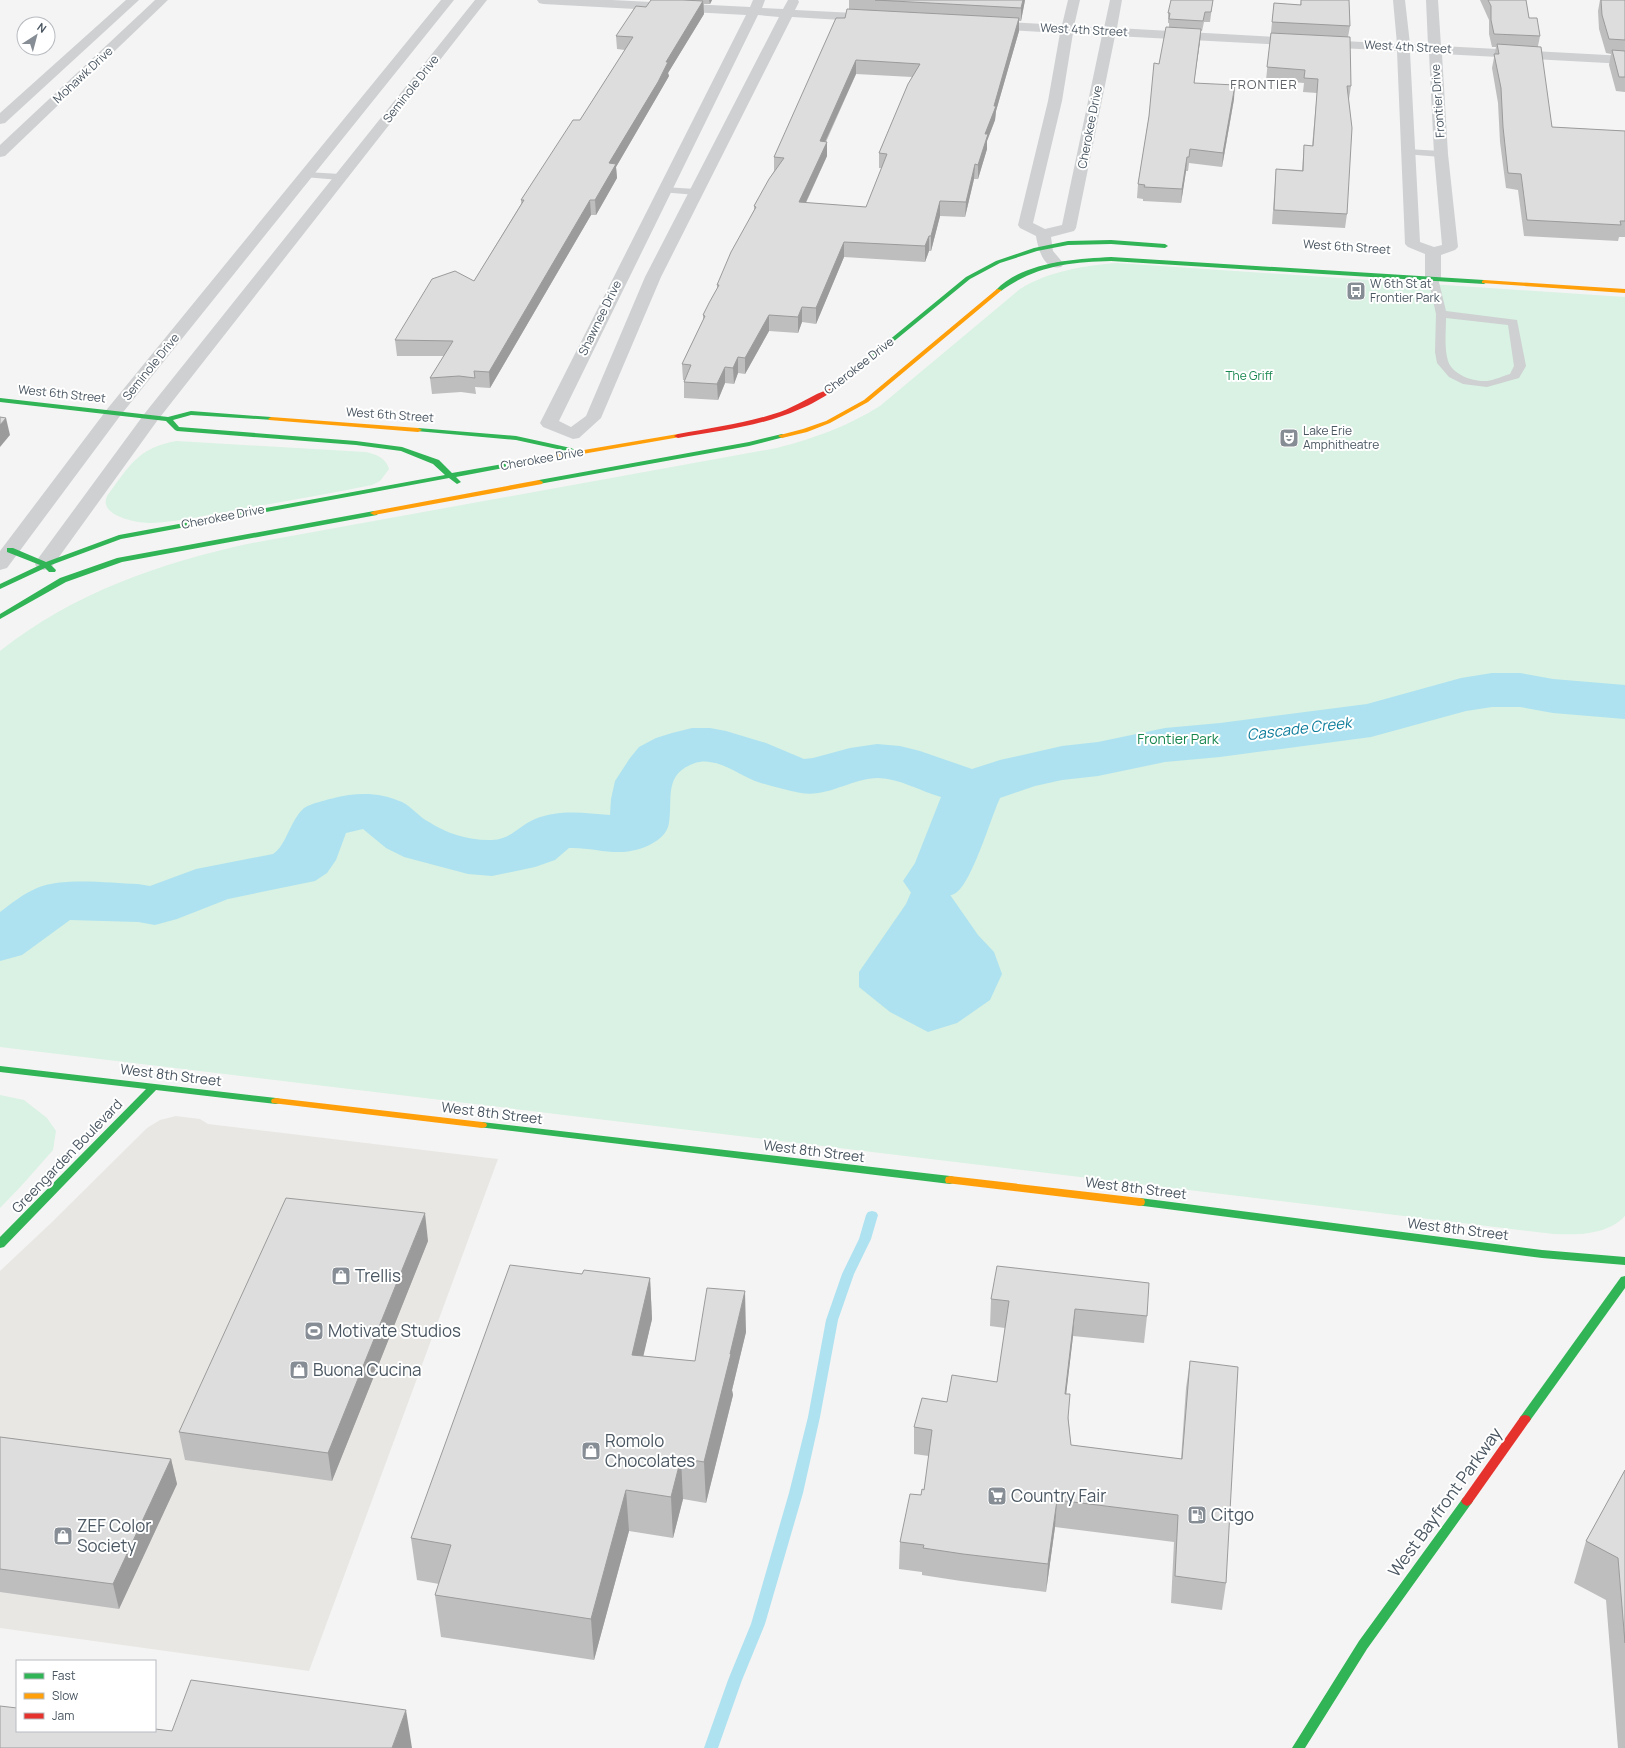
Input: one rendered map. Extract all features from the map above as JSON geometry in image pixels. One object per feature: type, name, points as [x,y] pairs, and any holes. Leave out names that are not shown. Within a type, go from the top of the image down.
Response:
[{"type":"main road","name":"Cherokee Drive","points":[[0,587],[44,564],[89,545],[118,537],[451,475],[733,426],[773,416],[799,407],[821,396],[844,381],[968,278],[998,262],[1044,241],[1068,243],[1111,242],[1172,246]]},
{"type":"main road","name":"West 6th Street","points":[[1064,262],[1112,258],[1433,265],[1625,291]]},
{"type":"main road","name":"Cherokee Drive","points":[[0,617],[22,602],[63,580],[99,567],[148,554],[779,438],[805,431],[828,422],[866,401],[1002,287],[1026,274],[1064,262]]},
{"type":"main road","name":"West 6th Street","points":[[0,400],[168,419],[191,413],[407,428],[516,438],[580,452],[604,470]]},
{"type":"main road","name":"West 6th Street","points":[[168,419],[178,429],[362,444],[402,449],[436,462],[451,475],[468,495]]},
{"type":"main road","points":[[10,550],[44,564],[63,580]]},
{"type":"main road","name":"West 8th Street","points":[[0,1069],[278,1103],[1190,1208],[1542,1254],[1625,1261]]},
{"type":"main road","name":"Greengarden Boulevard","points":[[0,1244],[89,1155],[154,1087]]},
{"type":"main road","name":"West Bayfront Parkway","points":[[1298,1748],[1363,1645],[1625,1280]]},
{"type":"street","name":"Mohawk Drive","points":[[0,120],[133,0]]},
{"type":"street","name":"Mohawk Drive","points":[[1,150],[162,0]]},
{"type":"street","name":"Seminole Drive","points":[[0,564],[114,412],[448,0]]},
{"type":"street","name":"Seminole Drive","points":[[44,564],[151,417],[481,0]]},
{"type":"street","points":[[543,0],[756,6],[787,14],[886,19]]},
{"type":"street","points":[[580,452],[573,434],[593,418],[653,277],[794,0]]},
{"type":"street","points":[[1064,262],[1048,254],[1044,241],[1025,225],[1055,101],[1067,29],[1074,0]]},
{"type":"street","name":"Cherokee Drive","points":[[1044,241],[1070,228],[1116,0]]},
{"type":"street","points":[[1399,0],[1403,47],[1407,152],[1413,244],[1433,265]]},
{"type":"street","name":"Frontier Drive","points":[[1432,0],[1442,154],[1450,247],[1433,265]]},
{"type":"street","name":"Shawnee Drive","points":[[573,434],[549,422],[756,6]]},
{"type":"street","name":"West 4th Street","points":[[980,24],[1625,60]]},
{"type":"lane","name":"Frontier Drive","points":[[1407,152],[1442,154]]},
{"type":"lane","points":[[307,175],[340,177]]},
{"type":"lane","points":[[664,190],[696,192]]},
{"type":"lane","points":[[1433,265],[1441,314],[1441,352],[1443,363],[1453,375],[1467,382],[1488,384],[1515,376],[1520,366],[1513,322],[1441,314]]},
{"type":"shaded area","points":[[176,1116],[200,1119],[208,1124],[498,1159],[309,1671],[0,1628],[0,1271],[147,1128],[160,1120]]},
{"type":"green space","name":"Frontier Park","points":[[1116,263],[1625,297],[1625,1216],[1618,1222],[1601,1230],[1582,1234],[1554,1234],[0,1047],[0,651],[29,630],[88,596],[120,582],[152,570],[218,551],[252,543],[777,448],[817,436],[855,420],[880,406],[1020,289],[1043,278],[1066,270]]},
{"type":"green space","points":[[176,441],[365,452],[383,459],[388,465],[389,469],[380,481],[372,485],[196,518],[151,523],[137,522],[120,517],[108,509],[106,503],[107,496],[135,460],[152,448]]},
{"type":"green space","points":[[0,1095],[24,1100],[47,1118],[56,1131],[53,1150],[0,1208]]},
{"type":"water","points":[[934,881],[946,889],[978,935],[994,952],[1002,974],[990,1000],[957,1023],[928,1032],[890,1012],[859,987],[859,972],[906,904],[912,890],[923,882]]},
{"type":"building","points":[[651,0],[703,1],[666,62],[668,62],[658,82],[609,163],[616,164],[595,200],[590,200],[489,372],[474,371],[475,378],[459,376],[430,378],[453,341],[395,340],[432,279],[455,271],[474,281],[524,200],[521,200],[573,120],[580,120],[633,37],[616,36],[636,6],[646,7]]},
{"type":"building","points":[[875,0],[1023,0],[1021,8]]},
{"type":"building","points":[[1171,0],[1213,0],[1211,12],[1205,12],[1203,21],[1169,19],[1170,13],[1168,13]]},
{"type":"building","points":[[1301,0],[1349,0],[1350,26],[1272,22],[1274,3],[1301,5]]},
{"type":"building","points":[[1488,0],[1526,0],[1529,18],[1537,18],[1540,36],[1494,34],[1491,20],[1491,6]]},
{"type":"building","points":[[1601,0],[1625,0],[1625,40],[1609,39],[1602,15]]},
{"type":"building","points":[[847,9],[1019,18],[994,106],[996,106],[985,134],[988,134],[978,165],[975,164],[966,202],[940,201],[931,236],[929,236],[925,246],[844,242],[816,308],[802,307],[798,317],[769,315],[745,358],[738,357],[733,368],[725,367],[717,384],[684,382],[691,365],[682,364],[705,316],[703,315],[719,285],[717,285],[731,252],[756,207],[754,206],[769,179],[784,158],[774,157],[836,18],[845,18]],"holes":[[[856,60],[920,64],[908,84],[879,153],[887,154],[866,207],[799,202],[827,142],[820,141]]]},
{"type":"building","points":[[1166,27],[1201,29],[1194,83],[1235,85],[1223,153],[1190,149],[1189,157],[1187,157],[1182,189],[1144,187],[1145,185],[1138,184],[1149,116],[1154,63],[1159,64]]},
{"type":"building","points":[[1271,33],[1350,37],[1351,86],[1347,86],[1352,128],[1347,214],[1274,210],[1276,169],[1303,171],[1304,145],[1313,146],[1318,79],[1304,78],[1305,70],[1267,67]]},
{"type":"building","points":[[1497,44],[1541,47],[1552,127],[1625,131],[1625,221],[1620,221],[1621,225],[1527,220],[1521,174],[1508,173],[1503,127],[1501,88],[1494,54],[1499,54]]},
{"type":"building","points":[[1612,50],[1625,51],[1625,77],[1619,77]]},
{"type":"building","points":[[0,417],[6,418],[0,425]]},
{"type":"building","points":[[286,1198],[425,1213],[328,1453],[179,1432]]},
{"type":"building","name":"Romolo Chocolates","points":[[510,1265],[582,1274],[584,1270],[650,1278],[632,1355],[695,1361],[707,1288],[745,1291],[704,1462],[681,1458],[671,1497],[626,1490],[591,1619],[435,1595],[451,1545],[411,1538]]},
{"type":"building","points":[[997,1266],[1149,1283],[1147,1316],[1075,1309],[1065,1394],[1070,1394],[1068,1418],[1071,1445],[1182,1459],[1190,1361],[1238,1367],[1226,1583],[1175,1576],[1178,1515],[1057,1500],[1048,1564],[963,1554],[923,1548],[924,1545],[900,1542],[910,1494],[921,1495],[922,1489],[924,1490],[932,1430],[914,1427],[922,1398],[947,1402],[952,1375],[997,1382],[1009,1301],[991,1299]]},
{"type":"building","points":[[0,1437],[171,1459],[113,1584],[0,1569]]},
{"type":"building","points":[[1625,1470],[1625,1643],[1618,1558],[1586,1541]]},
{"type":"building","points":[[191,1680],[406,1710],[392,1748],[0,1748],[0,1706],[16,1708],[16,1732],[156,1732],[156,1729],[172,1731]]},
{"type":"waterway","name":"Cascade Creek","points":[[975,787],[1020,772],[1062,763],[1098,759],[1165,745],[1220,740],[1371,720],[1461,695],[1492,690],[1520,690],[1553,696],[1625,702]]},
{"type":"waterway","name":"Cascade Creek","points":[[0,941],[48,907],[60,901],[138,903],[155,906],[218,882],[238,880],[293,868],[306,860],[317,832],[324,821],[349,812],[368,811],[382,815],[407,835],[425,844],[468,856],[492,858],[514,854],[534,847],[543,838],[557,831],[577,830],[623,834],[633,831],[639,825],[640,799],[644,781],[650,770],[659,759],[676,750],[692,745],[710,745],[726,748],[746,755],[776,769],[803,776],[818,775],[850,765],[877,761],[900,763],[952,782],[975,787]]},
{"type":"waterway","name":"Cascade Creek","points":[[934,881],[946,863],[959,825],[975,787]]},
{"type":"waterway","points":[[711,1748],[735,1680],[758,1624],[796,1493],[814,1417],[832,1320],[848,1274],[865,1239],[872,1215]]},
{"type":"traffic: fast","points":[[830,391],[968,278],[998,262],[1036,249],[1068,243],[1111,242],[1165,246]]},
{"type":"traffic: fast","points":[[999,290],[1024,274],[1052,265],[1067,262],[1111,259],[1484,282]]},
{"type":"traffic: fast","points":[[0,400],[168,419],[191,413],[271,419]]},
{"type":"traffic: fast","points":[[168,419],[177,429],[356,443],[402,449],[436,462],[457,482]]},
{"type":"traffic: fast","points":[[418,430],[516,438],[571,450]]},
{"type":"traffic: fast","points":[[539,482],[749,444],[782,436]]},
{"type":"traffic: fast","points":[[0,587],[58,559],[119,537],[525,462]]},
{"type":"traffic: fast","points":[[0,617],[63,580],[120,560],[374,513]]},
{"type":"traffic: fast","points":[[10,550],[44,564],[52,570]]},
{"type":"traffic: fast","points":[[0,1069],[276,1101]]},
{"type":"traffic: fast","points":[[0,1244],[154,1087]]},
{"type":"traffic: fast","points":[[482,1125],[950,1180]]},
{"type":"traffic: fast","points":[[1140,1202],[1542,1254],[1625,1261]]},
{"type":"traffic: fast","points":[[1525,1419],[1625,1280]]},
{"type":"traffic: fast","points":[[1298,1748],[1363,1645],[1467,1501]]},
{"type":"traffic: slow","points":[[1484,282],[1625,291]]},
{"type":"traffic: slow","points":[[782,436],[805,431],[828,422],[866,401],[999,290]]},
{"type":"traffic: slow","points":[[271,419],[418,430]]},
{"type":"traffic: slow","points":[[525,462],[678,436]]},
{"type":"traffic: slow","points":[[374,513],[539,482]]},
{"type":"traffic: slow","points":[[276,1101],[482,1125]]},
{"type":"traffic: slow","points":[[950,1180],[1140,1202]]},
{"type":"traffic: jam","points":[[678,436],[768,418],[797,408],[830,391]]},
{"type":"traffic: jam","points":[[1467,1501],[1525,1419]]},
{"type":"place","name":"W 6th St at Frontier Park","points":[[1356,291]]},
{"type":"place","name":"Lake Erie Amphitheatre","points":[[1289,438]]},
{"type":"place","name":"Trellis","points":[[341,1276]]},
{"type":"place","name":"Motivate Studios","points":[[314,1331]]},
{"type":"place","name":"Buona Cucina","points":[[299,1370]]},
{"type":"place","name":"Romolo Chocolates","points":[[591,1451]]},
{"type":"place","name":"Country Fair","points":[[997,1496]]},
{"type":"place","name":"Citgo","points":[[1197,1515]]},
{"type":"place","name":"ZEF Color Society","points":[[63,1536]]},
{"type":"district","name":"FRONTIER","points":[[1264,84]]},
{"type":"park label","name":"The Griff","points":[[1249,376]]}]
